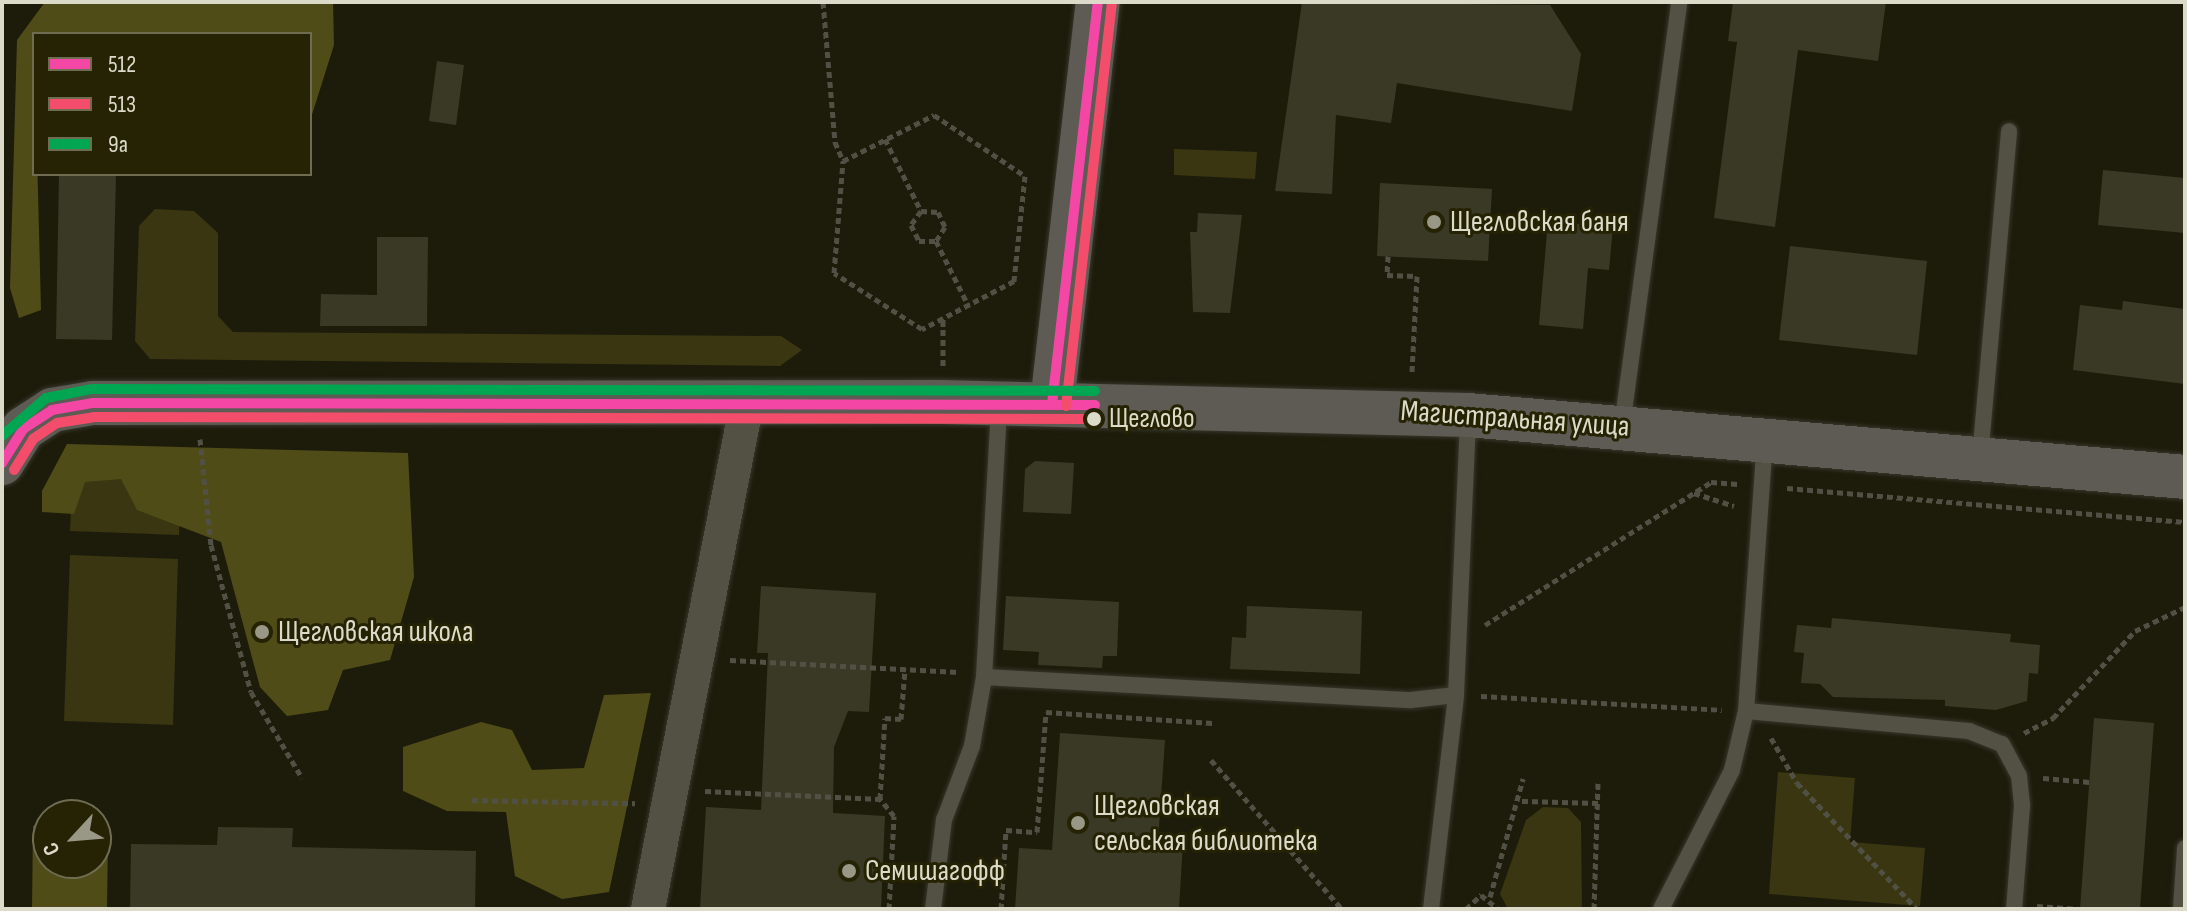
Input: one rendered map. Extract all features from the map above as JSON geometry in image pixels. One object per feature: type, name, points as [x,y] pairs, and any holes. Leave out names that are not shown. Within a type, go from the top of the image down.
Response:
[{"type":"main road","points":[[1052,404],[1098,2]]},
{"type":"main road","name":"Магистральная улица","points":[[9,434],[52,410],[93,403],[1052,404],[1468,415],[2185,477]]},
{"type":"street","points":[[648,909],[747,402]]},
{"type":"lane","points":[[1622,426],[1679,2]]},
{"type":"lane","points":[[1980,458],[2009,131]]},
{"type":"lane","points":[[933,909],[944,820],[972,746],[984,677],[999,403]]},
{"type":"lane","points":[[1431,909],[1456,695],[1468,415]]},
{"type":"lane","points":[[1661,909],[1732,770],[1751,712],[1765,439]]},
{"type":"lane","points":[[984,677],[1411,700],[1456,695]]},
{"type":"lane","points":[[1751,712],[1969,731],[2002,744],[2019,776],[2014,907]]},
{"type":"lane","points":[[2181,909],[2185,848]]},
{"type":"path","points":[[823,2],[835,142],[843,161],[834,273],[922,329],[1014,281],[1025,176],[934,115],[843,161]]},
{"type":"path","points":[[885,139],[921,211]]},
{"type":"path","points":[[921,211],[938,212],[945,227],[936,241]]},
{"type":"path","points":[[921,211],[911,225],[919,241],[936,241]]},
{"type":"path","points":[[936,241],[968,305]]},
{"type":"path","points":[[1388,256],[1387,275],[1417,276],[1412,372]]},
{"type":"path","points":[[943,319],[943,371]]},
{"type":"path","points":[[200,436],[211,545],[251,692],[302,778]]},
{"type":"path","points":[[1458,642],[1711,482],[2185,522]]},
{"type":"path","points":[[1693,493],[1747,509]]},
{"type":"path","points":[[2002,744],[2053,718],[2135,631],[2185,607]]},
{"type":"path","points":[[697,659],[905,669],[984,677]]},
{"type":"path","points":[[889,909],[894,816],[880,799],[885,718],[901,719],[905,669]]},
{"type":"path","points":[[1456,695],[1751,712],[1797,783],[1917,909]]},
{"type":"path","points":[[1001,909],[1006,830],[1037,832],[1046,712],[1213,723]]},
{"type":"path","points":[[1211,760],[1342,909]]},
{"type":"path","points":[[2019,776],[2090,782]]},
{"type":"path","points":[[1490,897],[1522,801],[1523,779]]},
{"type":"path","points":[[1594,909],[1598,781]]},
{"type":"path","points":[[704,791],[880,799]]},
{"type":"path","points":[[472,800],[640,803]]},
{"type":"path","points":[[1522,801],[1598,803]]},
{"type":"path","points":[[1466,909],[1473,898],[1490,897]]},
{"type":"path","points":[[1490,897],[1498,909]]},
{"type":"path","points":[[2014,907],[2080,909]]},
{"type":"shaded area","points":[[45,2],[333,2],[334,45],[312,115],[312,32],[32,32],[32,176],[38,176],[41,310],[19,318],[10,288],[17,40]]},
{"type":"shaded area","points":[[1174,149],[1257,152],[1255,179],[1174,175]]},
{"type":"shaded area","points":[[155,209],[194,211],[218,233],[218,316],[233,332],[781,336],[802,350],[780,366],[150,359],[135,341],[139,226]]},
{"type":"shaded area","points":[[67,444],[408,453],[414,577],[390,660],[343,670],[328,710],[287,716],[260,687],[221,542],[137,510],[121,479],[85,482],[74,514],[42,512],[42,491]]},
{"type":"shaded area","points":[[73,466],[181,469],[179,535],[70,531]]},
{"type":"shaded area","points":[[70,555],[178,559],[173,725],[64,721]]},
{"type":"shaded area","points":[[651,693],[609,892],[562,899],[515,876],[506,812],[447,811],[403,791],[403,747],[481,722],[512,730],[532,770],[584,768],[604,695]]},
{"type":"shaded area","points":[[1778,772],[1855,778],[1850,842],[1925,848],[1920,906],[1769,894]]},
{"type":"shaded area","points":[[1543,807],[1568,808],[1581,822],[1582,909],[1508,909],[1500,894],[1526,820]]},
{"type":"shaded area","points":[[32,879],[107,879],[107,909],[32,909]]},
{"type":"building","points":[[1302,2],[1550,5],[1581,54],[1572,111],[1397,83],[1391,123],[1336,115],[1332,194],[1275,191]]},
{"type":"building","points":[[1733,2],[1886,2],[1878,61],[1798,50],[1775,227],[1714,218],[1737,42],[1728,41]]},
{"type":"building","points":[[437,61],[464,65],[456,125],[429,121]]},
{"type":"building","points":[[2103,170],[2185,178],[2185,233],[2098,225]]},
{"type":"building","points":[[59,176],[116,176],[112,340],[56,339]]},
{"type":"building","name":"Щегловская баня","points":[[1380,183],[1492,189],[1488,261],[1377,256]]},
{"type":"building","points":[[1198,213],[1242,215],[1230,313],[1193,312],[1190,232],[1197,232]]},
{"type":"building","points":[[1548,221],[1613,227],[1609,270],[1588,268],[1583,329],[1539,325]]},
{"type":"building","points":[[377,237],[428,237],[427,326],[320,326],[321,294],[377,295]]},
{"type":"building","points":[[1790,246],[1927,261],[1917,355],[1779,340]]},
{"type":"building","points":[[2123,301],[2185,309],[2185,384],[2073,370],[2080,305],[2122,310]]},
{"type":"building","points":[[1035,461],[1074,463],[1071,514],[1023,512],[1025,469]]},
{"type":"building","points":[[761,586],[876,593],[869,712],[848,711],[834,747],[833,813],[885,816],[881,909],[700,909],[706,807],[761,810],[768,653],[757,653]]},
{"type":"building","points":[[1006,596],[1119,602],[1117,656],[1103,656],[1102,668],[1038,665],[1039,652],[1003,650]]},
{"type":"building","points":[[1247,606],[1362,611],[1360,674],[1230,669],[1232,637],[1246,638]]},
{"type":"building","points":[[1832,618],[2011,634],[2010,642],[2040,645],[2038,674],[2029,673],[2027,701],[1996,710],[1945,706],[1945,700],[1833,697],[1820,684],[1801,683],[1804,653],[1794,652],[1797,625],[1831,628]]},
{"type":"building","points":[[2094,718],[2154,723],[2140,909],[2080,909]]},
{"type":"building","points":[[1060,733],[1165,740],[1158,841],[1183,842],[1179,909],[1015,909],[1019,848],[1052,850]]},
{"type":"building","points":[[218,827],[293,828],[292,847],[476,851],[475,909],[130,909],[131,844],[217,845]]},
{"type":"transit line","name":"512","points":[[1052,404],[1098,2]]},
{"type":"transit line","name":"513","points":[[1066,406],[1112,4]]},
{"type":"transit line","name":"9а","points":[[2,436],[46,398],[92,389],[1095,391]]},
{"type":"transit line","name":"512","points":[[2,463],[23,429],[52,410],[93,403],[1095,405]]},
{"type":"transit line","name":"513","points":[[14,470],[33,439],[57,423],[94,417],[1095,419]]},
{"type":"place","name":"Щегловская баня","points":[[1434,222]]},
{"type":"place","name":"Щеглово","points":[[1094,419]]},
{"type":"place","name":"Щегловская школа","points":[[262,632]]},
{"type":"place","name":"Щегловская сельская библиотека","points":[[1078,823]]},
{"type":"place","name":"Семишагофф","points":[[849,871]]}]
